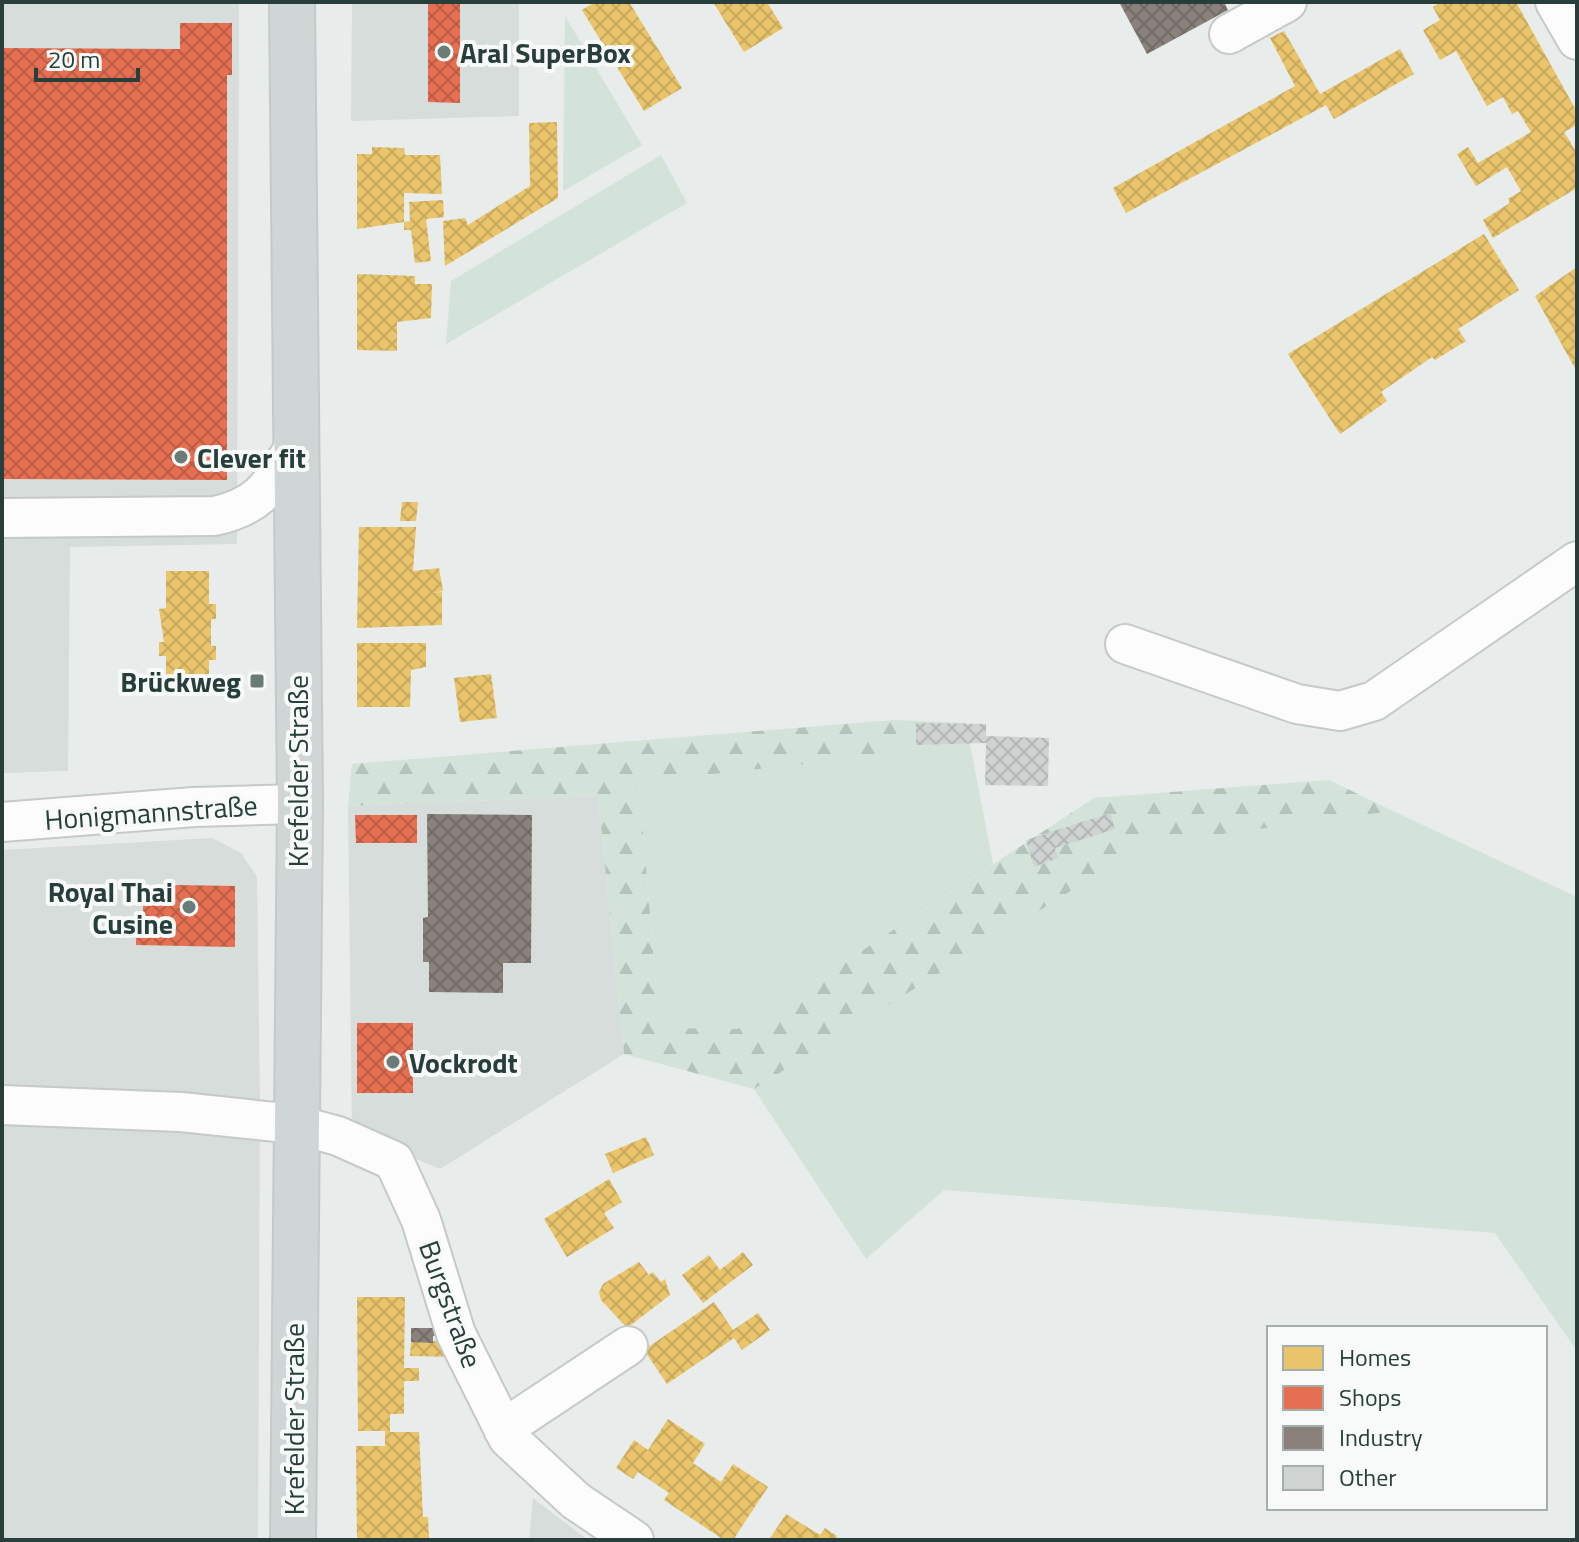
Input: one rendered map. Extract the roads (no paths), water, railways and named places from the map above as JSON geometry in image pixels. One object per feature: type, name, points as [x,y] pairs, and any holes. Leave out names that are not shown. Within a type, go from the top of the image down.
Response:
[{"type":"main road","name":"Krefelder Straße","points":[[292,2],[294,448],[300,804],[294,1124],[293,1540]]},
{"type":"street","points":[[1229,34],[1287,2]]},
{"type":"street","points":[[1555,2],[1577,40]]},
{"type":"street","points":[[2,518],[214,516],[244,510],[271,484],[294,448]]},
{"type":"street","points":[[1125,644],[1297,704],[1340,711],[1374,701],[1577,561]]},
{"type":"street","name":"Honigmannstraße","points":[[2,822],[194,807],[300,804]]},
{"type":"street","name":"Burgstraße","points":[[2,1111],[181,1112],[294,1124],[338,1136],[394,1161],[421,1220],[456,1334],[508,1438],[576,1501],[634,1540]]},
{"type":"street","points":[[503,1429],[628,1346]]},
{"type":"place","name":"Aral SuperBox","points":[[444,52]]},
{"type":"place","name":"Clever fit","points":[[181,457]]},
{"type":"place","name":"Brückweg","points":[[257,681]]},
{"type":"place","name":"Royal Thai Cusine","points":[[189,907]]},
{"type":"place","name":"Vockrodt","points":[[393,1062]]}]
